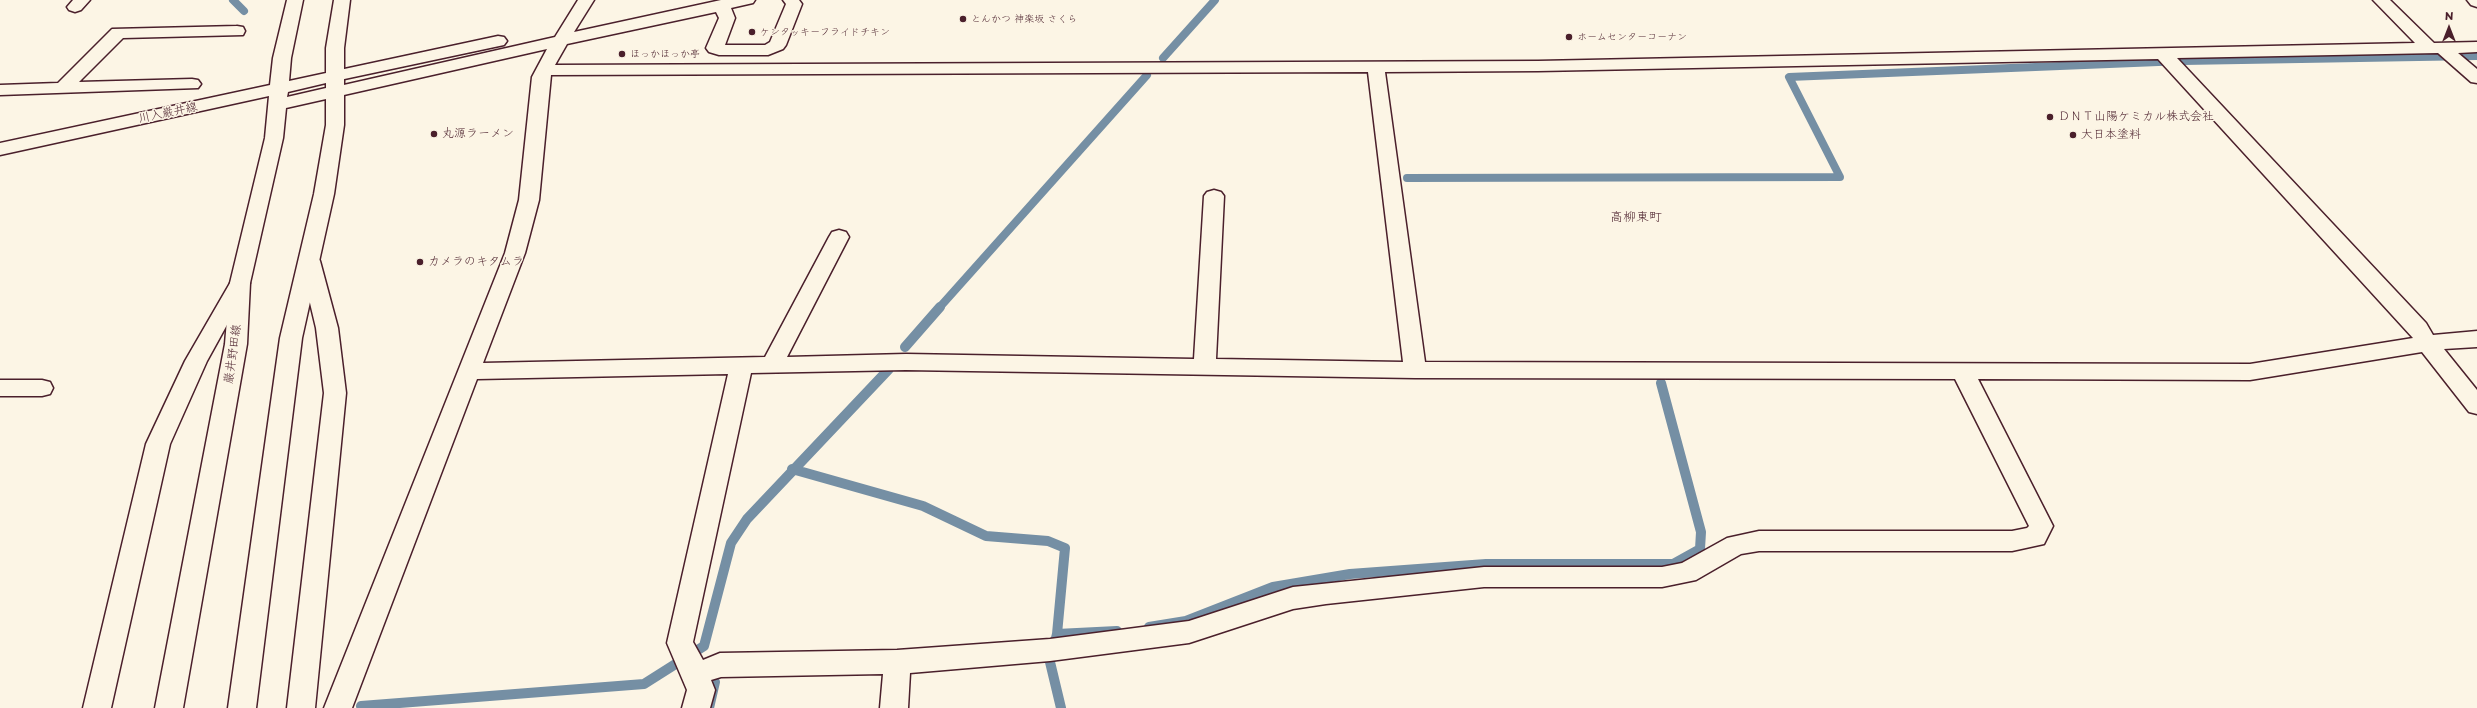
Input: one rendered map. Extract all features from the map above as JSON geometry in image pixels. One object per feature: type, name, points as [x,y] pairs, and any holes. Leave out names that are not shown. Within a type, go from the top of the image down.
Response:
[{"type":"street","name":"巌井野田線","points":[[169,708],[236,344],[240,283],[274,138],[282,58],[295,0]]},
{"type":"street","points":[[242,708],[291,338],[324,194],[335,125],[335,48],[342,0]]},
{"type":"street","points":[[338,708],[520,238],[529,200],[543,70],[586,0]]},
{"type":"street","points":[[565,34],[683,0]]},
{"type":"street","points":[[565,34],[747,0]]},
{"type":"street","points":[[721,5],[727,18],[714,48],[719,50],[768,50],[777,45],[794,4],[791,0]]},
{"type":"street","points":[[2381,0],[2477,78]]},
{"type":"street","points":[[63,88],[118,33],[237,31]]},
{"type":"street","name":"川入巌井線","points":[[0,149],[278,96],[565,34]]},
{"type":"street","points":[[543,70],[1546,66],[2168,60],[2443,51],[2477,47]]},
{"type":"street","points":[[2168,60],[2418,328],[2427,344],[2477,406]]},
{"type":"street","points":[[1376,67],[1415,370]]},
{"type":"street","points":[[0,90],[192,84]]},
{"type":"street","name":"川入巌井線","points":[[0,164],[278,96]]},
{"type":"street","points":[[1205,367],[1214,196]]},
{"type":"street","points":[[772,365],[839,237]]},
{"type":"street","points":[[301,708],[335,393],[327,328],[310,260]]},
{"type":"street","points":[[97,708],[158,444],[196,361],[240,283]]},
{"type":"street","points":[[468,371],[906,362],[1415,370],[1962,370],[2250,372],[2427,344],[2477,339]]},
{"type":"street","points":[[696,708],[701,690],[697,665],[680,643],[741,366]]},
{"type":"street","points":[[697,665],[897,662],[1053,649],[1189,632],[1293,598],[1326,593],[1484,577],[1662,577],[1687,573],[1736,545],[1759,540],[2012,541],[2035,537],[2041,526],[1962,370]]},
{"type":"street","points":[[0,388],[42,388]]},
{"type":"street","points":[[894,708],[897,662]]},
{"type":"waterway","points":[[233,0],[244,11]]},
{"type":"waterway","points":[[1163,58],[1215,0]]},
{"type":"waterway","points":[[1407,178],[1840,177],[1789,77],[2183,61],[2477,56]]},
{"type":"waterway","points":[[939,308],[1147,75]]},
{"type":"waterway","points":[[905,347],[940,307]]},
{"type":"waterway","points":[[794,470],[889,369]]},
{"type":"waterway","points":[[1149,627],[1186,621],[1273,587],[1350,574],[1486,564],[1673,564],[1700,549],[1701,532],[1661,383]]},
{"type":"waterway","points":[[361,706],[644,684],[704,646],[731,543],[747,519],[794,470]]},
{"type":"waterway","points":[[794,470],[923,506],[986,536],[1048,541],[1065,548],[1057,634]]},
{"type":"waterway","points":[[1057,634],[1117,631]]},
{"type":"waterway","points":[[1057,634],[1050,662],[1061,708]]},
{"type":"waterway","points":[[707,669],[715,682],[709,708]]},
{"type":"place","name":"とんかつ 神楽坂 さくら","points":[[963,19]]},
{"type":"place","name":"ケンタッキーフライドチキン","points":[[752,32]]},
{"type":"place","name":"ホームセンターコーナン","points":[[1569,37]]},
{"type":"place","name":"ほっかほっか亭","points":[[622,54]]},
{"type":"place","name":"ＤＮＴ山陽ケミカル株式会社","points":[[2050,117]]},
{"type":"place","name":"丸源ラーメン","points":[[434,134]]},
{"type":"place","name":"大日本塗料","points":[[2073,135]]},
{"type":"place","name":"カメラのキタムラ","points":[[420,262]]},
{"type":"district","name":"高柳東町","points":[[1636,217]]}]
